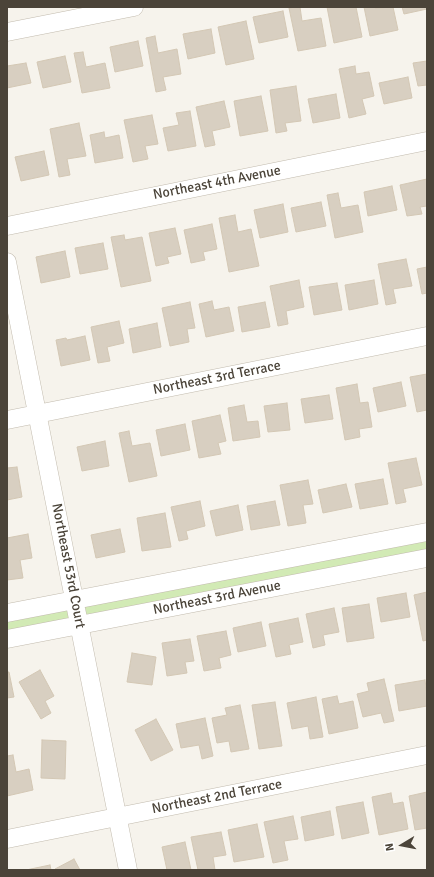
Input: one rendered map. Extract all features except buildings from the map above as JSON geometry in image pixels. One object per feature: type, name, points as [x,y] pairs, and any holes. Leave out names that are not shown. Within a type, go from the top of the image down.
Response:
[{"type":"street","points":[[7,32],[134,7]]},
{"type":"street","name":"Northeast 4th Avenue","points":[[7,226],[427,141]]},
{"type":"street","name":"Northeast 53rd Court","points":[[7,262],[128,870]]},
{"type":"street","name":"Northeast 3rd Terrace","points":[[7,420],[427,336]]},
{"type":"street","name":"Northeast 3rd Avenue","points":[[7,613],[427,532]]},
{"type":"street","name":"Northeast 3rd Avenue","points":[[7,639],[427,558]]},
{"type":"street","points":[[203,575],[208,600]]},
{"type":"street","name":"Northeast 2nd Terrace","points":[[7,839],[427,755]]},
{"type":"green space","points":[[427,537],[427,552],[7,634],[7,620]]}]
